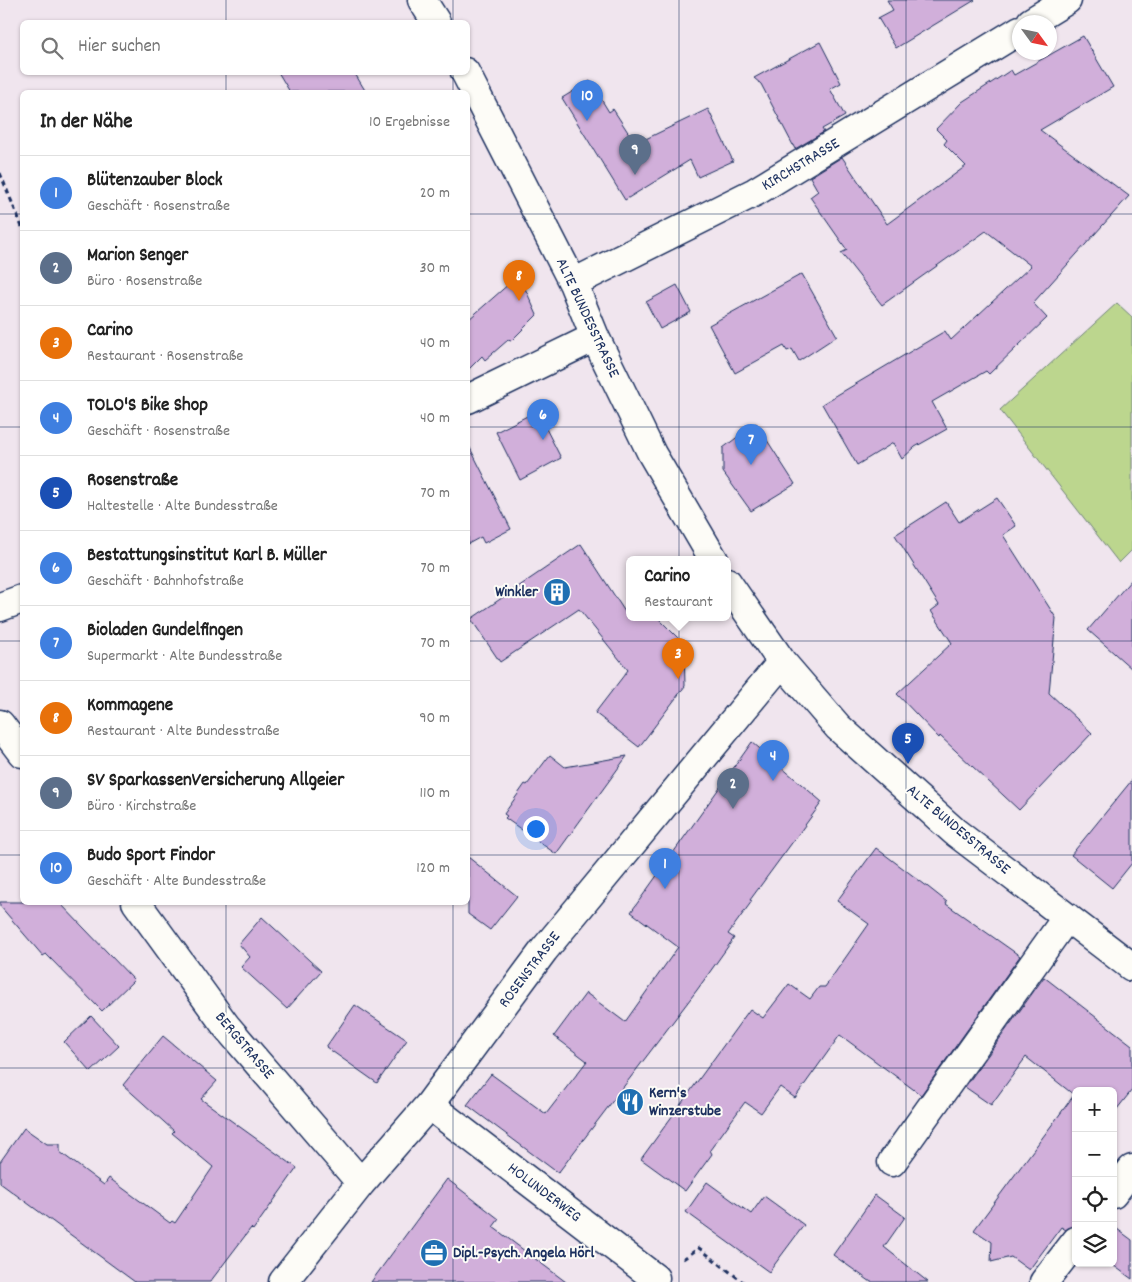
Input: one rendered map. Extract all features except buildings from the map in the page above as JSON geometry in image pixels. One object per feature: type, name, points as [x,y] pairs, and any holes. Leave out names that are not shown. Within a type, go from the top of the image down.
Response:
[{"type":"street","points":[[422,0],[435,20]]},
{"type":"street","points":[[1042,15],[1067,0]]},
{"type":"street","name":"KIRCHSTRASSE","points":[[573,283],[756,192],[1012,35]]},
{"type":"street","name":"ALTE BUNDESSTRASSE","points":[[467,75],[573,283],[596,337],[652,454],[712,556]]},
{"type":"street","points":[[470,397],[596,337]]},
{"type":"street","name":"ALTE BUNDESSTRASSE","points":[[731,588],[782,662],[838,727],[955,832],[1132,966]]},
{"type":"street","points":[[0,607],[20,600]]},
{"type":"street","name":"ROSENSTRASSE","points":[[283,1282],[360,1183],[428,1105],[544,950],[782,662]]},
{"type":"street","points":[[0,724],[20,750]]},
{"type":"street","name":"BERGSTRASSE","points":[[138,905],[226,1026],[360,1183]]},
{"type":"street","points":[[892,1162],[1067,918]]},
{"type":"street","name":"HOLUNDERWEG","points":[[428,1105],[654,1280]]},
{"type":"street","points":[[1117,1189],[1132,1170]]},
{"type":"street","points":[[1044,1282],[1072,1246]]},
{"type":"path","points":[[0,173],[20,222]]},
{"type":"path","points":[[654,1280],[699,1248],[743,1282]]},
{"type":"green space","points":[[1117,303],[1132,317],[1132,550],[1119,563],[1000,410]]},
{"type":"place","name":"Budo Sport Findor","points":[[587,121]]},
{"type":"place","name":"SV SparkassenVersicherung Allgeier","points":[[635,175]]},
{"type":"place","name":"Kommagene","points":[[519,301]]},
{"type":"place","name":"Bestattungsinstitut Karl B. Müller","points":[[543,440]]},
{"type":"place","name":"Bioladen Gundelfingen","points":[[751,465]]},
{"type":"place","name":"Winkler","points":[[557,592]]},
{"type":"place","name":"Carino","points":[[678,679]]},
{"type":"place","name":"Rosenstraße","points":[[908,764]]},
{"type":"place","name":"TOLO'S Bike Shop","points":[[773,781]]},
{"type":"place","name":"Marion Senger","points":[[733,809]]},
{"type":"place","name":"Blütenzauber Block","points":[[665,889]]},
{"type":"place","name":"Kern's Winzerstube","points":[[630,1102]]},
{"type":"place","name":"Dipl.-Psych. Angela Hörl","points":[[434,1253]]}]
